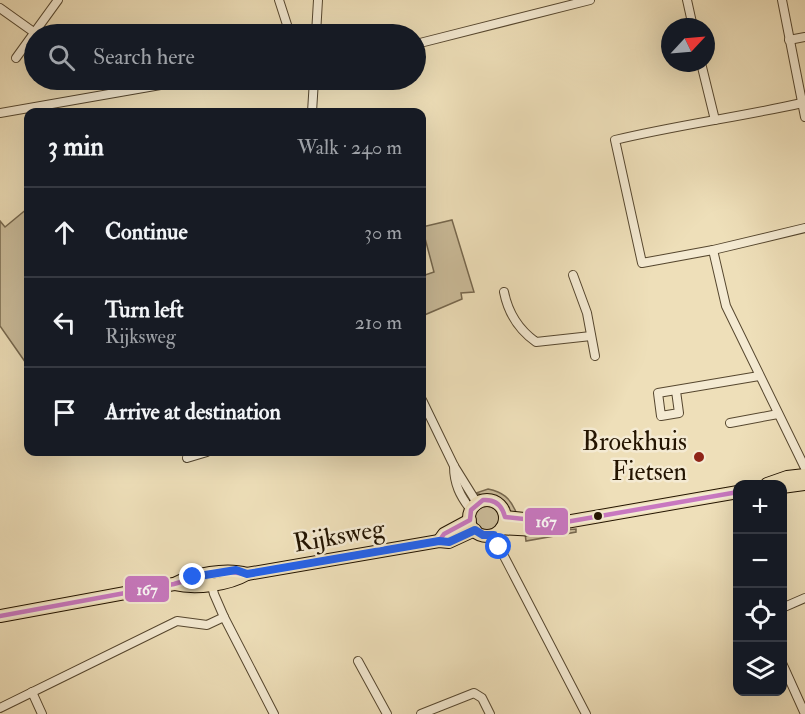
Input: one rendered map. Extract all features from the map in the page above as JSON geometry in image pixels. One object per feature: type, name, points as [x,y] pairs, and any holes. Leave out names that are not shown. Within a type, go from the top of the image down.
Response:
[{"type":"main road","points":[[778,480],[805,474]]},
{"type":"main road","points":[[787,486],[805,484]]},
{"type":"main road","points":[[500,526],[504,510],[497,502],[488,500],[473,516],[483,535],[500,526],[560,523],[733,493]]},
{"type":"main road","name":"Rijksweg","points":[[0,616],[174,584],[185,579],[211,579],[236,570],[247,574],[439,541],[444,534],[473,516]]},
{"type":"street","points":[[41,24],[58,0]]},
{"type":"street","points":[[279,0],[287,24]]},
{"type":"street","points":[[317,24],[318,0]]},
{"type":"street","points":[[426,41],[590,0]]},
{"type":"street","points":[[687,0],[691,18]]},
{"type":"street","points":[[782,0],[805,117]]},
{"type":"street","points":[[0,8],[24,25]]},
{"type":"street","points":[[789,40],[805,37]]},
{"type":"street","points":[[16,58],[24,47]]},
{"type":"street","points":[[703,72],[714,120]]},
{"type":"street","points":[[29,108],[132,90]]},
{"type":"street","points":[[312,108],[313,90]]},
{"type":"street","points":[[802,102],[745,115],[664,128],[615,140],[642,263],[712,250],[805,228]]},
{"type":"street","points":[[0,113],[24,109]]},
{"type":"street","points":[[712,250],[726,306],[805,468]]},
{"type":"street","points":[[573,275],[584,303],[595,356]]},
{"type":"street","points":[[504,292],[506,302],[516,322],[536,342],[591,336]]},
{"type":"street","points":[[676,391],[759,376]]},
{"type":"street","points":[[426,408],[454,466],[473,516]]},
{"type":"street","points":[[730,423],[778,414]]},
{"type":"street","points":[[187,458],[194,456]]},
{"type":"street","points":[[500,526],[586,714]]},
{"type":"street","points":[[211,579],[224,617],[274,714]]},
{"type":"street","points":[[787,606],[805,598]]},
{"type":"street","points":[[0,708],[177,621],[207,625],[224,617]]},
{"type":"street","points":[[358,661],[387,714]]},
{"type":"street","points":[[787,672],[805,714]]},
{"type":"street","points":[[32,692],[42,714]]},
{"type":"street","points":[[421,714],[474,693],[482,698],[490,714]]},
{"type":"shaded area","points":[[24,211],[24,360],[0,326],[0,221],[5,227]]},
{"type":"shaded area","points":[[452,220],[474,292],[461,293],[462,299],[426,314],[426,275],[434,272],[426,242],[426,226]]},
{"type":"shaded area","points":[[488,489],[505,496],[516,512],[511,513],[498,500],[476,493]]},
{"type":"shaded area","points":[[487,506],[496,509],[499,518],[496,527],[487,530],[478,527],[475,518],[478,509]]},
{"type":"shaded area","points":[[576,529],[576,532],[526,541],[525,533]]},
{"type":"transit line","name":"167","points":[[0,616],[174,584],[210,573],[247,574],[439,541],[444,534],[470,520],[471,510],[483,500],[497,504],[505,517],[560,523],[733,493]]},
{"type":"place","name":"Broekhuis Fietsen","points":[[699,457]]},
{"type":"route","points":[[193,577],[236,570],[247,574],[439,541],[449,542],[475,530],[483,535],[494,535],[499,547]]}]
